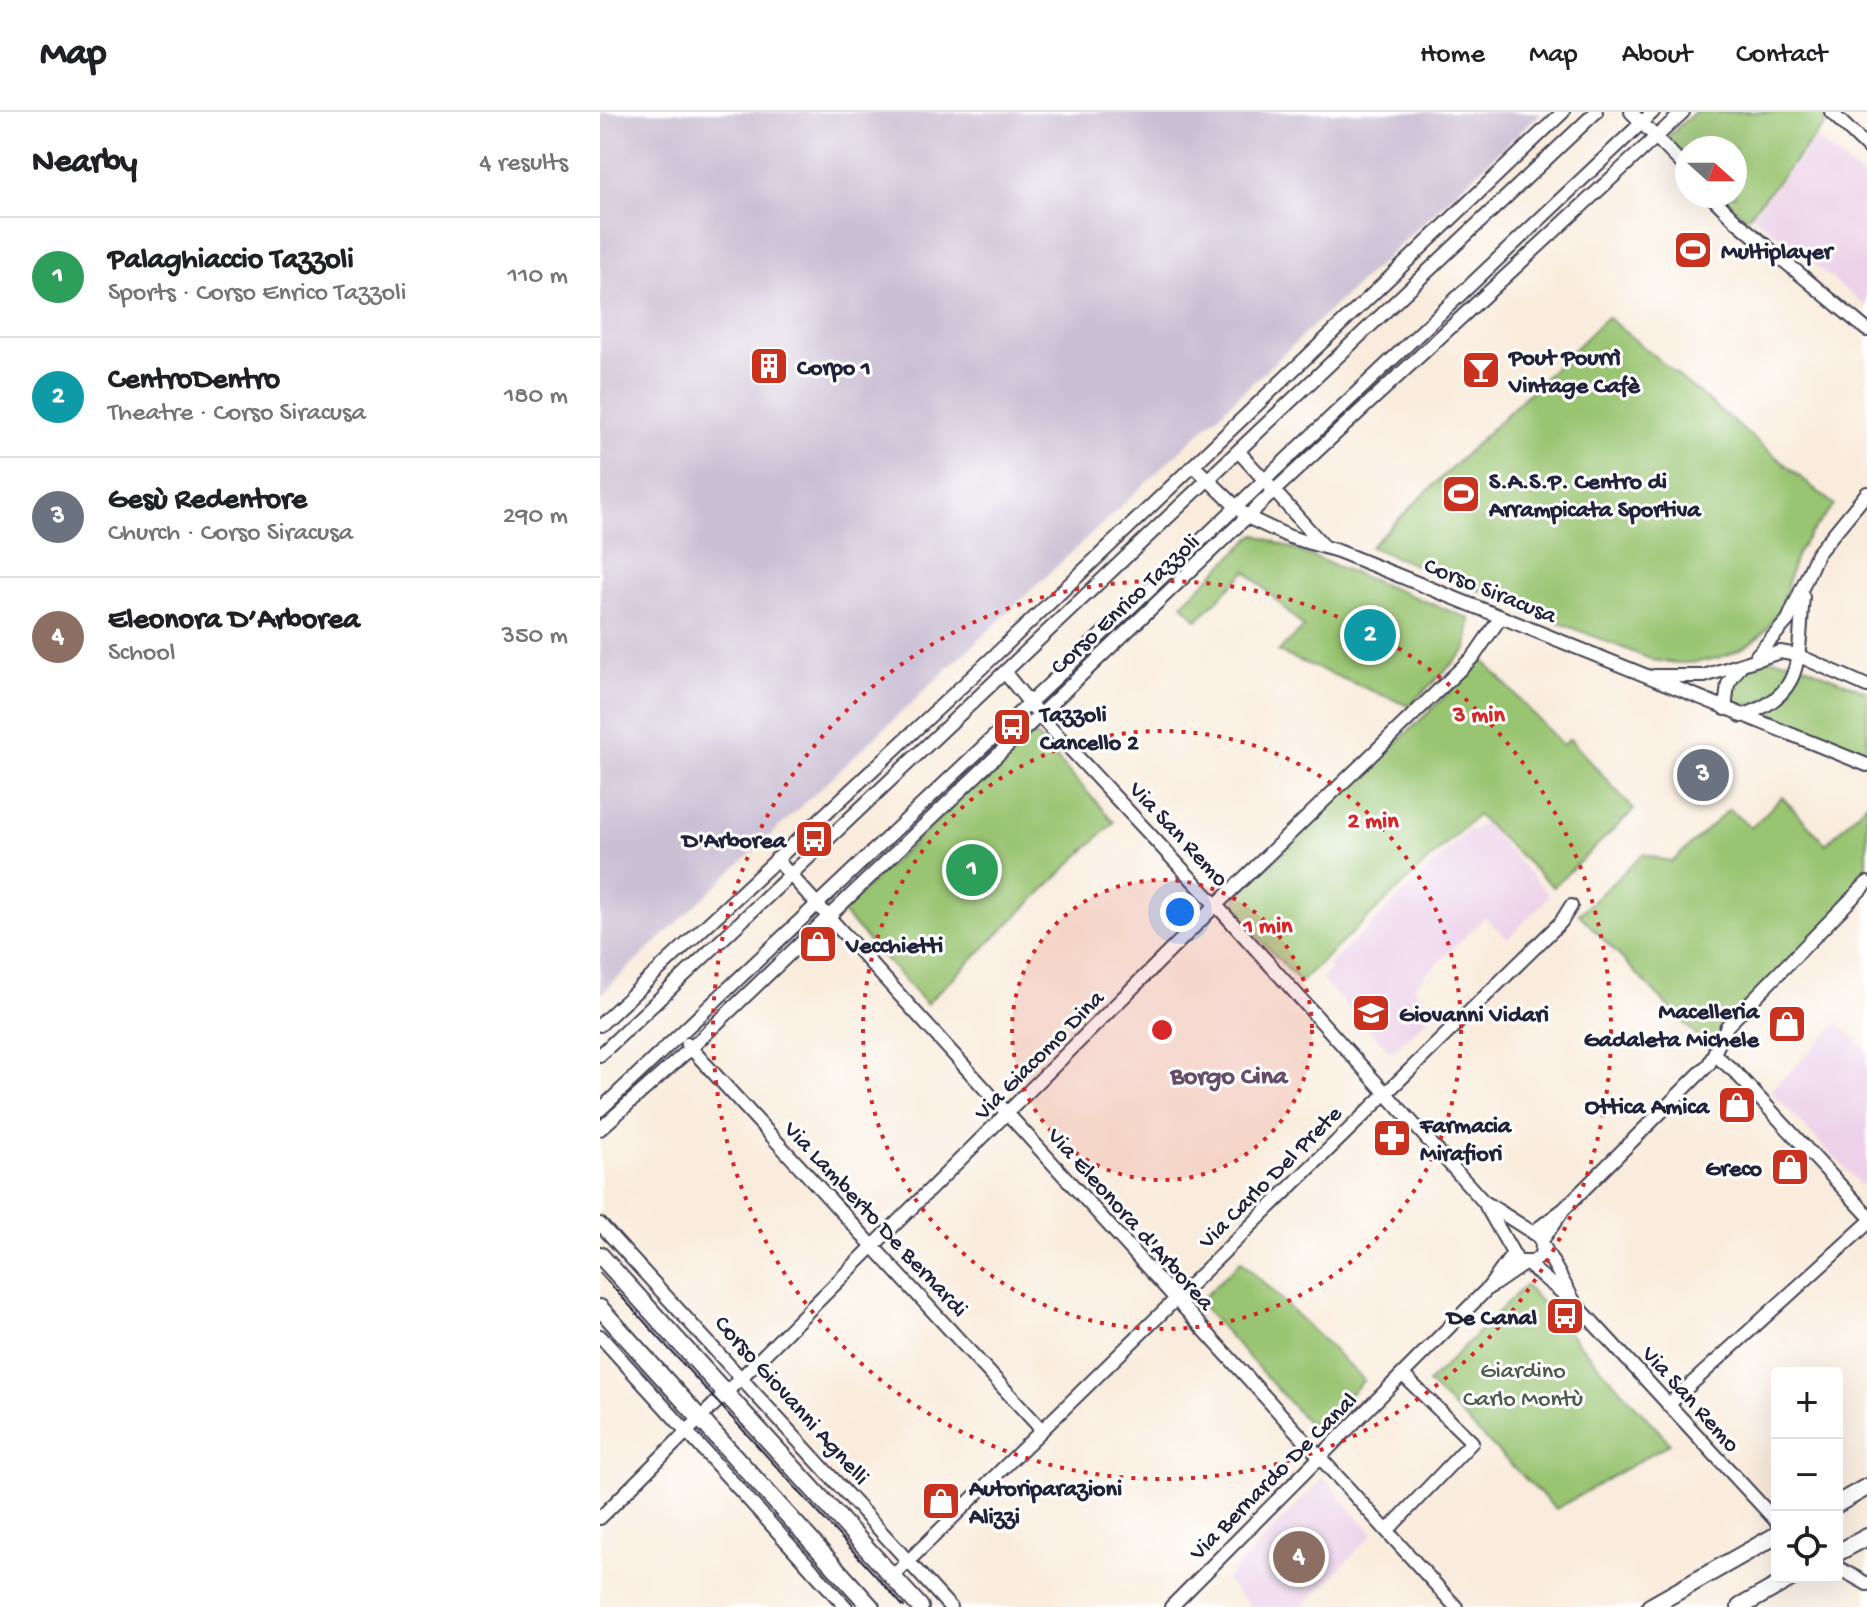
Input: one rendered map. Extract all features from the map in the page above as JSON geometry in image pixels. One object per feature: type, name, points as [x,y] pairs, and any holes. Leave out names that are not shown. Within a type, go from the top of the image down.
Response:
[{"type":"main road","name":"Corso Giovanni Agnelli","points":[[600,1255],[920,1607]]},
{"type":"main road","points":[[600,1308],[702,1417],[867,1606]]},
{"type":"main road","points":[[1843,1501],[1867,1487]]},
{"type":"main road","points":[[1843,1550],[1867,1537]]},
{"type":"main road","points":[[1650,1607],[1771,1538]]},
{"type":"main road","points":[[1740,1607],[1782,1583]]},
{"type":"street","name":"Corso Enrico Tazzoli","points":[[600,1025],[1194,466],[1563,112]]},
{"type":"street","name":"Corso Enrico Tazzoli","points":[[600,1055],[1596,112]]},
{"type":"street","points":[[1631,112],[1675,157]]},
{"type":"street","name":"Corso Enrico Tazzoli","points":[[600,1129],[691,1048],[1265,479],[1653,112]]},
{"type":"street","name":"Corso Enrico Tazzoli","points":[[600,1110],[818,904],[1247,517],[1683,112]]},
{"type":"street","points":[[1831,112],[1867,147]]},
{"type":"street","points":[[1723,208],[1867,330]]},
{"type":"street","name":"Corso Siracusa","points":[[1239,452],[1323,545]]},
{"type":"street","name":"Corso Siracusa","points":[[1194,466],[1247,517],[1290,537],[1323,545],[1867,765]]},
{"type":"street","points":[[1755,658],[1788,620],[1817,554],[1867,493]]},
{"type":"street","points":[[1741,716],[1773,704],[1794,677],[1805,586]]},
{"type":"street","name":"Via Giacomo Dina","points":[[600,1518],[1216,905],[1474,656],[1501,617]]},
{"type":"street","name":"Corso Siracusa","points":[[1643,674],[1704,676],[1780,652],[1797,655],[1867,686]]},
{"type":"street","points":[[1725,709],[1728,684],[1741,665]]},
{"type":"street","name":"Via San Remo","points":[[1005,673],[1483,1201],[1535,1238],[1575,1303]]},
{"type":"street","name":"Via Eleonora d'Arborea","points":[[776,859],[1456,1607]]},
{"type":"street","points":[[1535,1238],[1715,1055],[1727,1026],[1866,886]]},
{"type":"street","name":"Via Carlo Del Prete","points":[[892,1577],[1550,933],[1571,906]]},
{"type":"street","name":"Via Lamberto De Bernardi","points":[[679,1035],[1042,1430]]},
{"type":"street","points":[[1715,1055],[1735,1072],[1867,1214]]},
{"type":"street","name":"Via San Remo","points":[[1483,1201],[1511,1254],[1575,1303],[1771,1516]]},
{"type":"street","name":"Corso Giovanni Agnelli","points":[[600,1224],[950,1607]]},
{"type":"street","points":[[1668,1405],[1867,1224]]},
{"type":"street","name":"Via Bernardo De Canal","points":[[1171,1607],[1489,1287],[1511,1254],[1513,1238],[1535,1238],[1538,1259],[1489,1287]]},
{"type":"street","points":[[600,1336],[846,1607]]},
{"type":"street","points":[[1387,1531],[1472,1442],[1403,1375]]},
{"type":"street","points":[[1843,1570],[1867,1584]]},
{"type":"shaded area","points":[[600,112],[1541,112],[600,995]]},
{"type":"shaded area","points":[[1817,139],[1867,181],[1867,307],[1752,215]]},
{"type":"shaded area","points":[[1483,823],[1550,896],[1508,938],[1485,917],[1413,987],[1435,1012],[1391,1053],[1321,979],[1331,969],[1328,966],[1470,829],[1473,832]]},
{"type":"shaded area","points":[[1838,1023],[1867,1051],[1867,1191],[1770,1091]]},
{"type":"shaded area","points":[[1323,1478],[1373,1534],[1302,1607],[1252,1607],[1225,1580]]},
{"type":"green space","points":[[1695,112],[1820,112],[1828,121],[1746,219],[1735,208],[1747,208],[1747,136],[1675,136],[1675,145],[1667,137]]},
{"type":"green space","points":[[1607,317],[1834,505],[1797,554],[1783,601],[1771,623],[1743,648],[1726,655],[1689,663],[1653,660],[1370,547]]},
{"type":"green space","points":[[1255,534],[1470,619],[1467,649],[1409,706],[1278,652],[1304,627],[1246,571],[1197,620],[1182,604]]},
{"type":"green space","points":[[1768,659],[1791,661],[1785,681],[1778,690],[1761,702],[1751,704],[1741,704],[1731,699],[1735,683],[1742,673]]},
{"type":"green space","points":[[1483,660],[1562,745],[1570,739],[1634,810],[1553,887],[1477,815],[1300,982],[1231,909],[1240,893]]},
{"type":"green space","points":[[1800,664],[1867,692],[1867,758],[1767,717],[1765,712],[1791,692]]},
{"type":"green space","points":[[1032,731],[1114,822],[926,1004],[841,911]]},
{"type":"green space","points":[[1782,797],[1826,844],[1867,803],[1867,866],[1856,877],[1865,886],[1727,1026],[1715,1055],[1579,914],[1643,854],[1672,862],[1729,809],[1751,828]]},
{"type":"green space","points":[[1241,1261],[1364,1380],[1319,1426],[1306,1421],[1199,1302]]},
{"type":"green space","name":"Giardino Carlo Montù","points":[[1525,1285],[1670,1443],[1556,1509],[1428,1383]]},
{"type":"tram line","points":[[600,1273],[904,1607]]},
{"type":"place","name":"Multiplayer","points":[[1693,250]]},
{"type":"place","name":"Corpo 1","points":[[769,366]]},
{"type":"place","name":"Pout Pourrì Vintage Cafè","points":[[1481,370]]},
{"type":"place","name":"S.A.S.P. Centro di Arrampicata Sportiva","points":[[1461,494]]},
{"type":"place","name":"CentroDentro","points":[[1370,635]]},
{"type":"place","name":"Tazzoli Cancello 2","points":[[1012,727]]},
{"type":"place","name":"Gesù Redentore","points":[[1703,775]]},
{"type":"place","name":"D'Arborea","points":[[814,839]]},
{"type":"place","name":"Palaghiaccio Tazzoli","points":[[972,870]]},
{"type":"place","name":"Vecchietti","points":[[818,944]]},
{"type":"place","name":"Giovanni Vidari","points":[[1371,1013]]},
{"type":"place","name":"Macelleria Gadaleta Michele","points":[[1787,1024]]},
{"type":"place","name":"Ottica Amica","points":[[1737,1105]]},
{"type":"place","name":"Farmacia Mirafiori","points":[[1392,1138]]},
{"type":"place","name":"Greco","points":[[1790,1167]]},
{"type":"place","name":"De Canal","points":[[1565,1316]]},
{"type":"place","name":"Autoriparazioni Alizzi","points":[[941,1501]]},
{"type":"place","name":"Eleonora D’Arborea","points":[[1299,1557]]},
{"type":"district","name":"Borgo Cina","points":[[1229,1074]]}]
